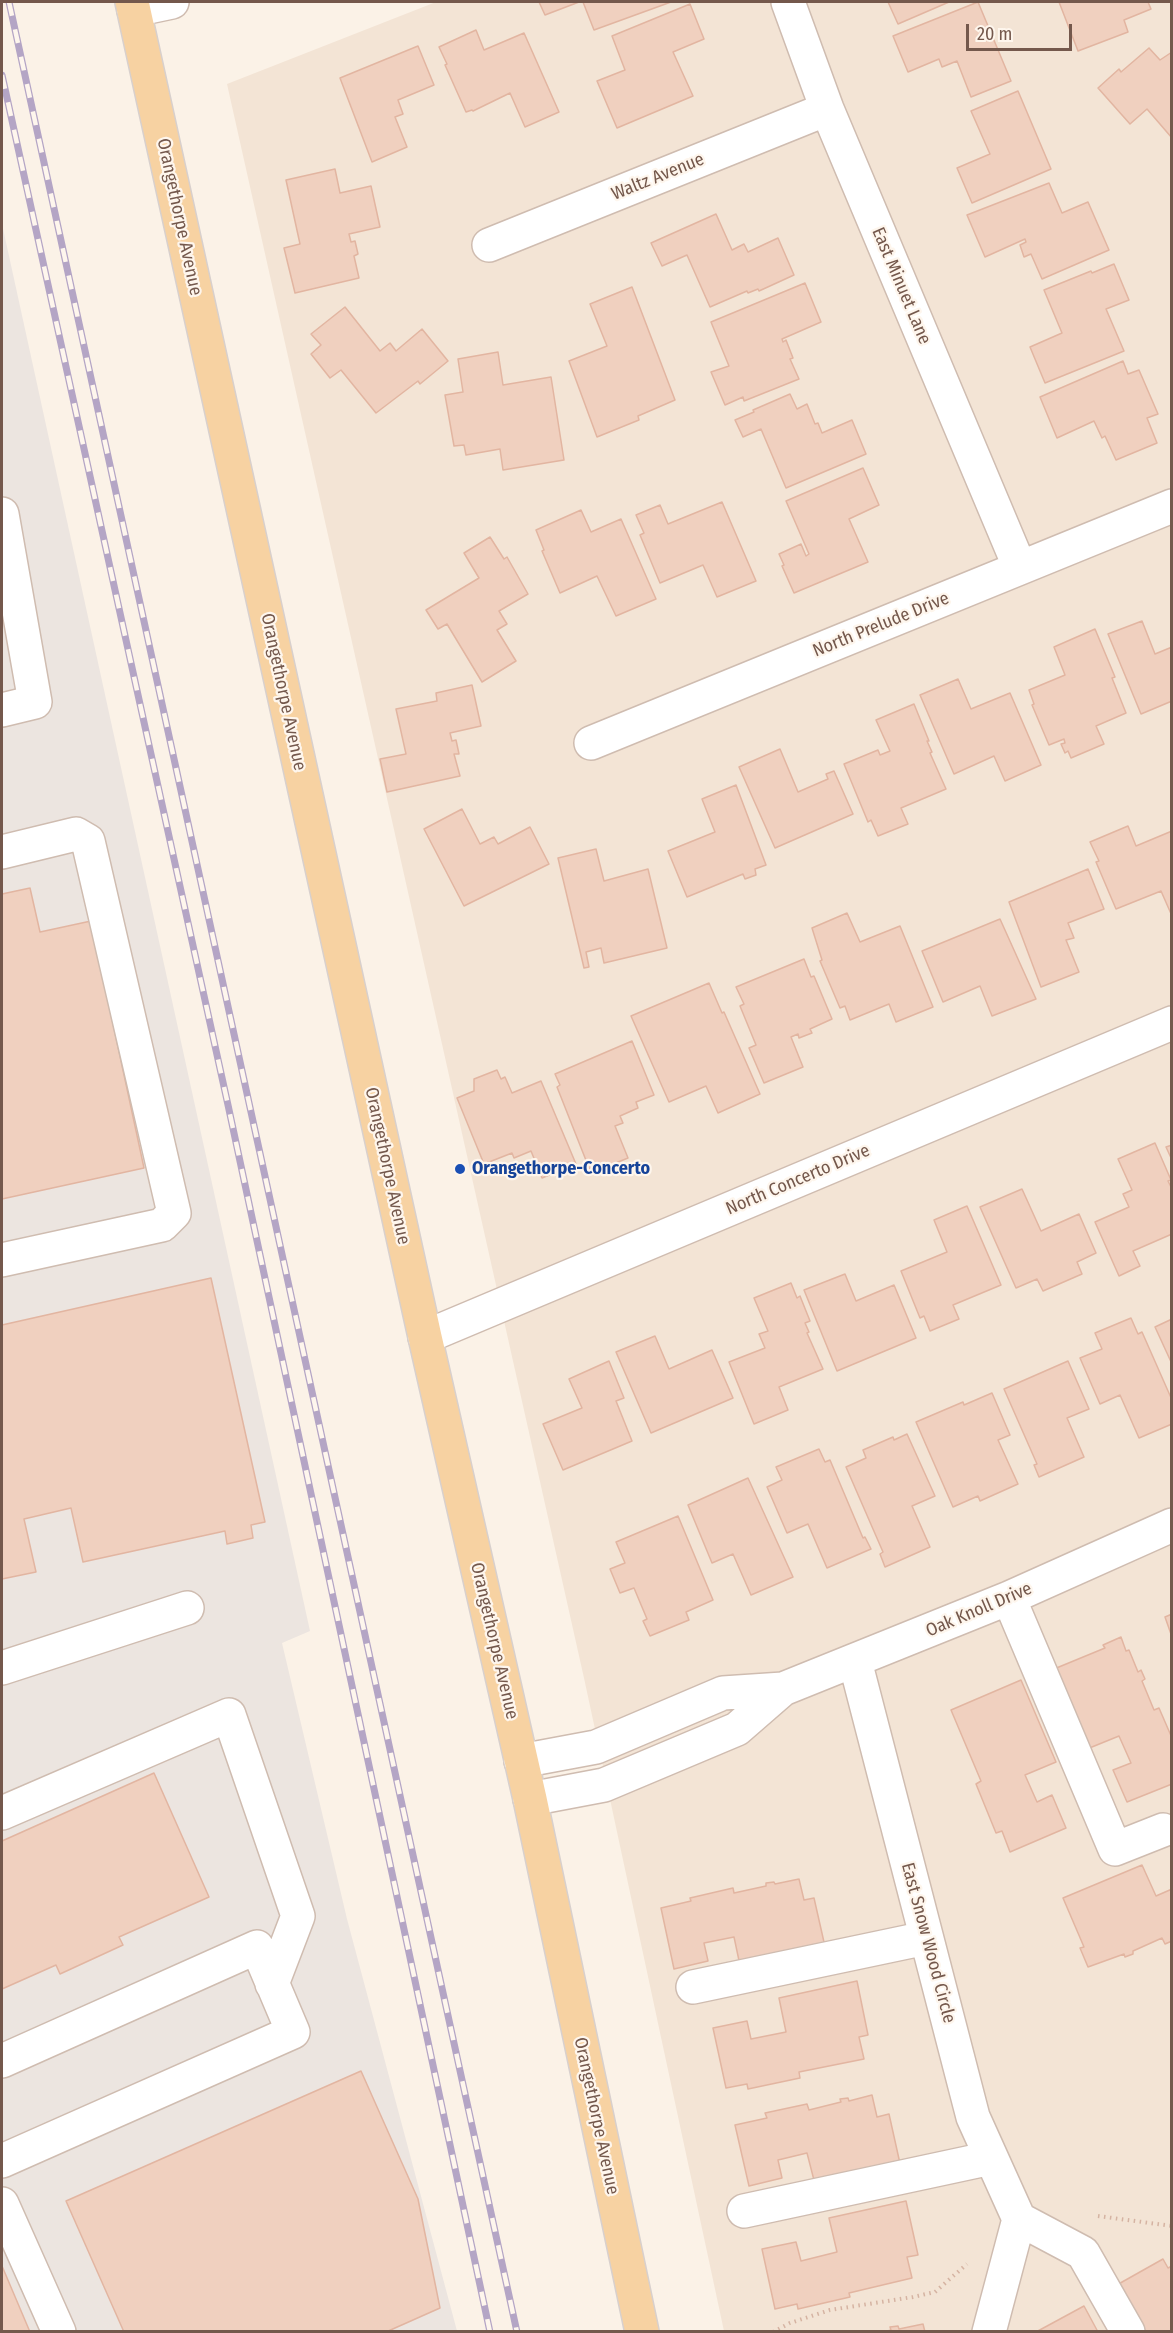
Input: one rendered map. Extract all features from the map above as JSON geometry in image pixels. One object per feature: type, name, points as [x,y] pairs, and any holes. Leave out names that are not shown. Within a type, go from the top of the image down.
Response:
[{"type":"main road","name":"Orangethorpe Avenue","points":[[133,6],[425,1337],[530,1799],[642,2331]]},
{"type":"street","points":[[133,6],[172,2]]},
{"type":"street","name":"East Minuet Lane","points":[[788,2],[827,109],[1020,568]]},
{"type":"street","name":"Waltz Avenue","points":[[489,245],[827,109]]},
{"type":"street","name":"North Prelude Drive","points":[[591,743],[1172,506]]},
{"type":"street","points":[[2,514],[35,702],[2,711]]},
{"type":"street","points":[[2,852],[76,834],[88,841],[174,1213],[162,1225],[2,1260]]},
{"type":"street","name":"North Concerto Drive","points":[[425,1337],[1172,1023]]},
{"type":"street","name":"Oak Knoll Drive","points":[[521,1761],[596,1747],[723,1693],[783,1689],[1009,1598],[1172,1525]]},
{"type":"street","points":[[1009,1598],[1115,1849],[1163,1830]]},
{"type":"street","points":[[2,1668],[187,1608]]},
{"type":"street","name":"East Snow Wood Circle","points":[[855,1661],[973,2117],[1019,2219]]},
{"type":"street","name":"Oak Knoll Drive","points":[[530,1799],[604,1785],[736,1730],[783,1689]]},
{"type":"street","points":[[2,1813],[229,1715],[298,1916],[273,1984]]},
{"type":"street","points":[[693,1987],[926,1938]]},
{"type":"street","points":[[2,2061],[257,1947],[293,2032],[2,2161]]},
{"type":"street","points":[[744,2211],[991,2158]]},
{"type":"street","points":[[2,2204],[59,2331]]},
{"type":"street","points":[[989,2331],[1019,2219],[1083,2253],[1128,2331]]},
{"type":"path","points":[[1098,2216],[1172,2226]]},
{"type":"path","points":[[773,2331],[830,2310],[913,2298],[935,2292],[967,2264]]},
{"type":"shaded area","points":[[436,2],[1171,2],[1171,2331],[724,2331],[584,1678],[227,84]]},
{"type":"shaded area","points":[[2,224],[310,1631],[282,1643],[347,1919],[457,2331],[2,2331]]},
{"type":"building","points":[[539,2],[579,2],[545,15]]},
{"type":"building","points":[[583,2],[671,2],[594,30]]},
{"type":"building","points":[[888,2],[949,2],[898,24]]},
{"type":"building","points":[[978,2],[1011,81],[971,97],[957,61],[942,67],[939,59],[908,72],[893,36]]},
{"type":"building","points":[[1059,2],[1148,2],[1151,9],[1124,20],[1128,32],[1078,51]]},
{"type":"building","points":[[690,4],[704,39],[673,52],[693,96],[617,128],[597,81],[625,70],[612,36]]},
{"type":"building","points":[[476,30],[484,50],[524,33],[559,112],[525,127],[510,93],[473,111],[466,112],[439,47]]},
{"type":"building","points":[[418,46],[434,85],[398,100],[403,114],[395,117],[407,147],[372,162],[340,78]]},
{"type":"building","points":[[1149,48],[1160,60],[1172,52],[1172,138],[1147,109],[1130,124],[1098,88],[1119,69],[1121,72]]},
{"type":"building","points":[[1018,91],[1051,169],[972,203],[957,168],[990,154],[971,111]]},
{"type":"building","points":[[335,169],[340,193],[371,186],[380,227],[349,234],[351,242],[355,241],[358,254],[354,256],[359,278],[295,293],[284,248],[300,244],[286,180]]},
{"type":"building","points":[[1049,183],[1062,213],[1088,202],[1109,250],[1042,279],[1031,254],[1024,257],[1020,245],[1026,242],[1025,239],[985,257],[967,215]]},
{"type":"building","points":[[716,214],[732,250],[744,244],[748,252],[778,238],[794,275],[759,291],[758,289],[748,293],[747,291],[710,307],[687,255],[662,266],[651,243]]},
{"type":"building","points":[[1114,264],[1129,300],[1106,309],[1124,351],[1045,383],[1030,347],[1062,333],[1044,290]]},
{"type":"building","points":[[805,283],[821,322],[782,339],[783,342],[786,340],[793,358],[790,359],[799,379],[744,401],[743,397],[725,405],[711,372],[729,366],[711,322]]},
{"type":"building","points":[[632,287],[675,400],[638,416],[639,420],[597,437],[569,361],[607,346],[590,304]]},
{"type":"building","points":[[345,307],[380,351],[390,343],[396,351],[422,329],[448,361],[420,384],[418,381],[376,413],[341,370],[330,378],[311,354],[321,345],[311,334]]},
{"type":"building","points":[[498,352],[503,385],[551,377],[564,460],[503,470],[500,449],[466,455],[464,445],[454,446],[445,395],[463,392],[458,359]]},
{"type":"building","points":[[1123,361],[1128,374],[1139,370],[1158,414],[1147,418],[1157,443],[1116,460],[1105,436],[1102,438],[1094,421],[1057,438],[1040,397]]},
{"type":"building","points":[[790,394],[797,409],[807,404],[815,424],[818,423],[822,433],[852,420],[866,454],[786,488],[761,429],[743,437],[735,420]]},
{"type":"building","points":[[863,468],[879,505],[849,519],[868,562],[794,593],[779,554],[801,544],[806,556],[809,554],[786,501]]},
{"type":"building","points":[[722,502],[756,581],[717,597],[703,565],[660,583],[640,535],[644,533],[636,515],[660,505],[668,524]]},
{"type":"building","points":[[581,510],[591,532],[621,519],[656,599],[616,616],[597,576],[560,593],[542,551],[544,550],[536,530]]},
{"type":"building","points":[[490,537],[504,559],[507,557],[528,594],[499,611],[507,624],[497,630],[516,661],[482,682],[447,624],[438,629],[426,610],[479,578],[464,553]]},
{"type":"building","points":[[1142,621],[1155,654],[1172,647],[1172,701],[1141,714],[1108,634]]},
{"type":"building","points":[[1095,629],[1115,677],[1112,678],[1126,713],[1096,726],[1104,744],[1071,758],[1068,751],[1065,753],[1061,744],[1065,743],[1064,739],[1049,745],[1032,705],[1034,704],[1029,690],[1065,675],[1054,647]]},
{"type":"building","points":[[958,679],[971,709],[1010,693],[1041,765],[1005,781],[994,756],[954,774],[920,695]]},
{"type":"building","points":[[472,685],[481,726],[450,733],[452,741],[456,740],[459,754],[454,754],[460,776],[387,792],[380,759],[406,754],[396,709],[437,701],[436,693]]},
{"type":"building","points":[[914,704],[929,741],[927,741],[932,752],[930,753],[946,789],[901,808],[908,824],[878,836],[871,820],[868,822],[844,764],[878,750],[880,755],[890,751],[876,720]]},
{"type":"building","points":[[780,749],[798,792],[828,779],[826,774],[834,771],[853,814],[775,848],[739,767]]},
{"type":"building","points":[[736,785],[766,865],[755,869],[756,875],[745,879],[743,874],[687,897],[668,851],[715,832],[702,799]]},
{"type":"building","points":[[462,809],[480,844],[494,837],[498,844],[530,827],[549,864],[464,906],[424,829]]},
{"type":"building","points":[[1128,826],[1136,846],[1172,831],[1172,916],[1161,891],[1116,909],[1090,842]]},
{"type":"building","points":[[596,849],[604,881],[648,869],[667,948],[604,963],[601,948],[586,952],[589,967],[584,968],[558,858]]},
{"type":"building","points":[[1088,869],[1104,909],[1068,923],[1074,938],[1066,940],[1079,972],[1041,987],[1009,902]]},
{"type":"building","points":[[30,888],[40,932],[91,921],[144,1168],[2,1199],[2,894]]},
{"type":"building","points":[[847,913],[860,942],[900,926],[933,1007],[896,1022],[889,1004],[850,1020],[845,1006],[840,1008],[820,961],[822,960],[812,928]]},
{"type":"building","points":[[1000,919],[1036,999],[992,1016],[980,986],[943,1002],[922,951]]},
{"type":"building","points":[[804,959],[811,977],[814,976],[832,1019],[810,1029],[812,1033],[799,1038],[798,1034],[791,1037],[803,1067],[764,1083],[749,1048],[756,1045],[740,1006],[744,1004],[736,987]]},
{"type":"building","points":[[709,983],[760,1094],[718,1113],[706,1086],[669,1102],[631,1016]]},
{"type":"building","points":[[632,1041],[654,1095],[636,1102],[638,1108],[620,1116],[623,1123],[615,1126],[628,1158],[591,1173],[557,1087],[560,1085],[555,1074]]},
{"type":"building","points":[[497,1070],[501,1079],[505,1077],[512,1093],[541,1081],[576,1164],[542,1178],[531,1151],[514,1158],[512,1153],[484,1164],[457,1098],[474,1091],[474,1079]]},
{"type":"building","points":[[1155,1143],[1171,1180],[1168,1181],[1172,1189],[1172,1234],[1133,1251],[1140,1266],[1119,1276],[1095,1222],[1129,1207],[1123,1194],[1132,1190],[1118,1159]]},
{"type":"building","points":[[1172,1145],[1172,1160],[1166,1147]]},
{"type":"building","points":[[1022,1189],[1041,1231],[1079,1214],[1096,1253],[1077,1262],[1082,1274],[1043,1291],[1037,1279],[1016,1288],[980,1207]]},
{"type":"building","points":[[967,1206],[1001,1285],[953,1305],[959,1319],[930,1331],[924,1316],[920,1318],[901,1271],[947,1252],[934,1220]]},
{"type":"building","points":[[845,1274],[856,1301],[894,1285],[916,1338],[837,1371],[804,1290]]},
{"type":"building","points":[[211,1278],[265,1522],[251,1525],[253,1538],[227,1544],[225,1531],[83,1562],[71,1508],[24,1519],[36,1572],[2,1579],[2,1325]]},
{"type":"building","points":[[791,1283],[797,1298],[800,1296],[810,1321],[805,1323],[809,1332],[807,1333],[823,1369],[779,1387],[788,1410],[754,1424],[729,1362],[765,1348],[759,1334],[768,1331],[754,1298]]},
{"type":"building","points":[[1131,1318],[1138,1334],[1142,1332],[1172,1400],[1172,1424],[1139,1438],[1120,1395],[1100,1404],[1080,1358],[1102,1349],[1095,1333]]},
{"type":"building","points":[[1172,1319],[1172,1364],[1155,1327]]},
{"type":"building","points":[[655,1336],[669,1369],[712,1350],[733,1398],[651,1433],[616,1352]]},
{"type":"building","points":[[609,1361],[624,1398],[616,1401],[632,1441],[563,1470],[543,1424],[582,1408],[569,1379]]},
{"type":"building","points":[[1068,1361],[1089,1409],[1067,1418],[1084,1457],[1039,1477],[1034,1465],[1037,1464],[1004,1389]]},
{"type":"building","points":[[992,1393],[1010,1435],[998,1440],[1018,1484],[980,1501],[978,1496],[953,1507],[916,1422],[963,1402],[964,1405]]},
{"type":"building","points":[[907,1434],[935,1496],[912,1506],[930,1547],[885,1567],[880,1554],[883,1552],[846,1467],[866,1458],[863,1450],[893,1437],[894,1440]]},
{"type":"building","points":[[819,1449],[825,1462],[830,1460],[863,1538],[865,1537],[871,1549],[827,1568],[808,1524],[787,1533],[767,1487],[782,1480],[776,1467]]},
{"type":"building","points":[[748,1478],[793,1577],[751,1595],[733,1554],[712,1563],[688,1505]]},
{"type":"building","points":[[678,1516],[713,1600],[686,1612],[689,1620],[650,1636],[643,1621],[647,1619],[634,1588],[620,1593],[610,1569],[625,1563],[616,1542]]},
{"type":"building","points":[[1172,1614],[1172,1637],[1165,1617]]},
{"type":"building","points":[[1121,1637],[1138,1672],[1141,1670],[1145,1679],[1142,1681],[1154,1710],[1159,1708],[1172,1738],[1172,1784],[1127,1802],[1113,1770],[1131,1763],[1119,1736],[1087,1749],[1054,1669],[1105,1648],[1103,1645]]},
{"type":"building","points":[[1021,1680],[1056,1762],[1025,1775],[1037,1802],[1052,1795],[1066,1828],[1010,1852],[1002,1831],[996,1833],[976,1784],[981,1781],[951,1710]]},
{"type":"building","points":[[154,1773],[209,1897],[119,1937],[123,1945],[60,1974],[56,1965],[2,1989],[2,1841]]},
{"type":"building","points":[[1142,1865],[1156,1896],[1172,1889],[1172,1941],[1165,1944],[1162,1938],[1133,1951],[1133,1954],[1125,1957],[1124,1954],[1088,1967],[1080,1948],[1084,1947],[1063,1898]]},
{"type":"building","points":[[799,1879],[804,1900],[814,1898],[826,1951],[741,1970],[734,1937],[704,1943],[708,1961],[674,1969],[661,1908],[691,1901],[690,1898],[733,1888],[734,1893],[766,1886],[766,1883],[774,1882],[775,1884]]},
{"type":"building","points":[[857,1981],[868,2035],[859,2037],[864,2059],[799,2072],[800,2078],[748,2089],[747,2084],[726,2088],[713,2028],[747,2021],[751,2039],[786,2032],[779,1998]]},
{"type":"building","points":[[361,2071],[418,2199],[440,2308],[386,2332],[124,2332],[66,2201]]},
{"type":"building","points":[[872,2095],[877,2117],[889,2114],[901,2168],[816,2188],[807,2153],[778,2160],[782,2178],[749,2186],[735,2125],[767,2118],[765,2113],[807,2104],[809,2110],[841,2102],[840,2099],[848,2098],[849,2101]]},
{"type":"building","points":[[906,2201],[918,2255],[907,2257],[912,2278],[849,2293],[850,2297],[798,2309],[797,2304],[775,2309],[762,2249],[796,2242],[801,2261],[837,2252],[829,2218]]},
{"type":"building","points":[[1163,2259],[1168,2268],[1172,2266],[1172,2332],[1140,2332],[1115,2286]]},
{"type":"building","points":[[2,2266],[30,2332],[2,2332]]},
{"type":"building","points":[[1084,2306],[1098,2332],[1036,2332]]},
{"type":"building","points":[[923,2324],[925,2332],[884,2332],[891,2330],[890,2327],[898,2326],[899,2329]]},
{"type":"railway","points":[[9,2],[517,2332]]},
{"type":"railway","points":[[2,75],[228,1105],[490,2332]]},
{"type":"place","name":"Orangethorpe-Concerto","points":[[460,1169]]}]
